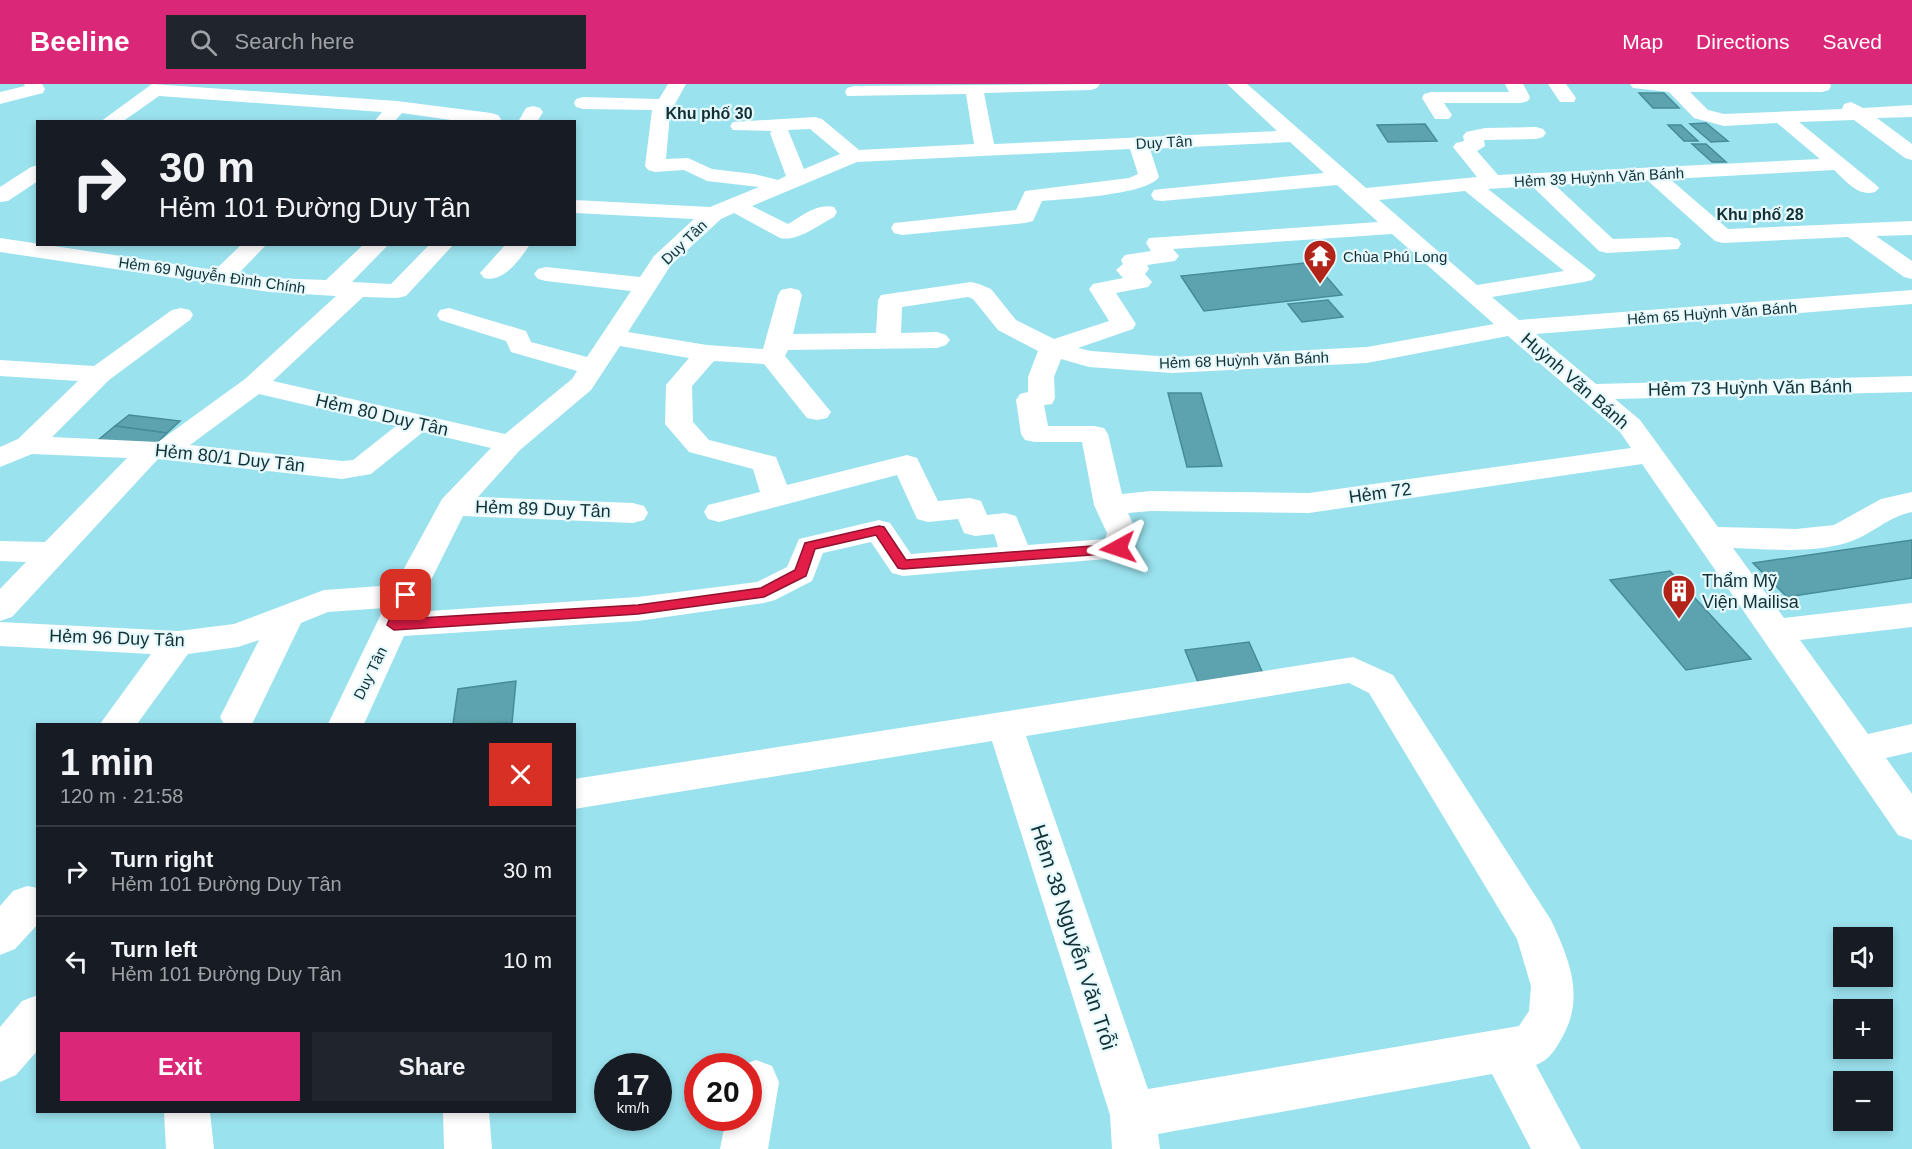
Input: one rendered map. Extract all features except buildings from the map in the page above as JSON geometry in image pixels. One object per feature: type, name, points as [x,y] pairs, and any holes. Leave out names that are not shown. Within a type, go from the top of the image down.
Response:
[{"type":"street","points":[[0,98],[36,89],[33,84]]},
{"type":"street","points":[[244,96],[261,84]]},
{"type":"street","points":[[677,84],[660,113],[656,165],[688,164],[707,175],[788,182],[780,133]]},
{"type":"street","points":[[864,89],[1091,84]]},
{"type":"street","name":"Huỳnh Văn Bánh","points":[[1236,84],[1512,328],[1630,426],[1912,824]]},
{"type":"street","points":[[1442,115],[1431,99],[1521,97],[1514,84]]},
{"type":"street","points":[[1639,84],[1674,87],[1822,85],[1912,154]]},
{"type":"street","points":[[112,120],[160,87],[244,96],[397,107],[490,120]]},
{"type":"street","points":[[966,87],[985,151]]},
{"type":"street","points":[[1674,87],[1701,114],[1724,120],[1912,111]]},
{"type":"street","points":[[584,103],[666,105]]},
{"type":"street","points":[[385,120],[397,107]]},
{"type":"street","points":[[1781,117],[1868,188]]},
{"type":"street","points":[[740,126],[815,123],[854,156]]},
{"type":"street","points":[[1472,293],[1584,275],[1481,183],[1463,147],[1475,146],[1473,136],[1536,133]]},
{"type":"street","name":"Duy Tân","points":[[346,723],[406,595],[453,506],[510,444],[582,384],[662,261],[724,209],[854,156],[1293,136]]},
{"type":"street","points":[[902,228],[1025,216],[1033,196],[1133,184],[1149,177],[1138,143]]},
{"type":"street","name":"Hẻm 39 Huỳnh Văn Bánh","points":[[1162,195],[1481,183],[1838,164]]},
{"type":"street","points":[[0,196],[36,172]]},
{"type":"street","points":[[1652,174],[1723,236],[1912,228]]},
{"type":"street","points":[[1536,179],[1607,246],[1670,244]]},
{"type":"street","points":[[576,206],[724,209],[788,233],[826,212]]},
{"type":"street","points":[[394,625],[638,609],[764,592],[801,573],[810,546],[844,536],[879,530],[903,565],[1118,548],[1122,533],[1109,505],[1094,434],[1035,434],[1030,400],[1042,398],[1041,377],[1052,348],[1124,324],[1101,289],[1140,282],[1128,270],[1137,269],[1133,260],[1167,256],[1156,243],[1397,227]]},
{"type":"street","points":[[1852,230],[1912,272]]},
{"type":"street","name":"Hẻm 69 Nguyễn Đình Chính","points":[[0,245],[270,285],[330,290],[397,291],[441,246]]},
{"type":"street","points":[[220,278],[254,246]]},
{"type":"street","points":[[330,290],[376,246]]},
{"type":"street","points":[[492,273],[517,246]]},
{"type":"street","points":[[546,274],[645,285]]},
{"type":"street","name":"Hẻm 68 Huỳnh Văn Bánh","points":[[888,339],[890,300],[971,289],[982,294],[1007,325],[1052,348],[1089,359],[1172,365],[1367,355],[1512,328]]},
{"type":"street","points":[[0,609],[157,450],[254,385],[356,290]]},
{"type":"street","points":[[790,295],[776,350],[817,412]]},
{"type":"street","name":"Hẻm 65 Huỳnh Văn Bánh","points":[[1512,328],[1912,297]]},
{"type":"street","points":[[0,458],[28,445],[100,374],[181,315]]},
{"type":"street","points":[[449,315],[517,336],[520,347],[593,367]]},
{"type":"street","points":[[613,337],[706,353],[776,350],[888,339],[937,340]]},
{"type":"street","points":[[706,353],[679,385],[679,424],[699,446],[766,463],[776,497]]},
{"type":"street","points":[[0,369],[100,374]]},
{"type":"street","name":"Hẻm 73 Huỳnh Văn Bánh","points":[[1589,392],[1912,384]]},
{"type":"street","name":"Hẻm 80 Duy Tân","points":[[254,385],[510,444]]},
{"type":"street","name":"Hẻm 80/1 Duy Tân","points":[[28,445],[157,450],[342,470],[361,468],[416,424]]},
{"type":"street","name":"Hẻm 72","points":[[1109,505],[1152,501],[1309,503],[1649,454]]},
{"type":"street","points":[[719,512],[907,464],[928,512],[970,508],[975,526],[1005,523],[1017,557]]},
{"type":"street","points":[[815,487],[844,536]]},
{"type":"street","points":[[1708,537],[1796,539],[1841,534],[1892,506],[1912,502]]},
{"type":"street","name":"Hẻm 89 Duy Tân","points":[[453,506],[633,513]]},
{"type":"street","points":[[0,551],[53,554]]},
{"type":"street","name":"Hẻm 96 Duy Tân","points":[[0,634],[178,643],[238,635],[324,600],[406,595]]},
{"type":"street","points":[[238,717],[289,614]]},
{"type":"street","points":[[1775,631],[1912,615]]},
{"type":"street","points":[[119,723],[178,643]]},
{"type":"street","points":[[576,794],[1353,670],[1381,684],[1536,933],[1553,986],[1550,1017],[1532,1045],[1135,1132]]},
{"type":"street","name":"Hẻm 38 Nguyễn Văn Trỗi","points":[[1005,726],[1135,1132]]},
{"type":"street","points":[[1859,750],[1912,738]]},
{"type":"street","points":[[0,936],[27,904],[36,906]]},
{"type":"street","points":[[1504,1051],[1557,1149]]},
{"type":"street","points":[[187,1113],[190,1149]]},
{"type":"street","points":[[466,1113],[468,1149]]},
{"type":"street","points":[[744,1149],[747,1131]]},
{"type":"place","name":"Chùa Phú Long","points":[[1320,285]]},
{"type":"place","name":"Thẩm Mỹ Viện Mailisa","points":[[1679,620]]},
{"type":"district","name":"Khu phố 30","points":[[709,113]]},
{"type":"district","name":"Khu phố 28","points":[[1760,214]]},
{"type":"route","points":[[406,595],[394,625],[638,609],[764,592],[801,573],[810,546],[844,536],[879,530],[903,565],[1118,548]]}]
